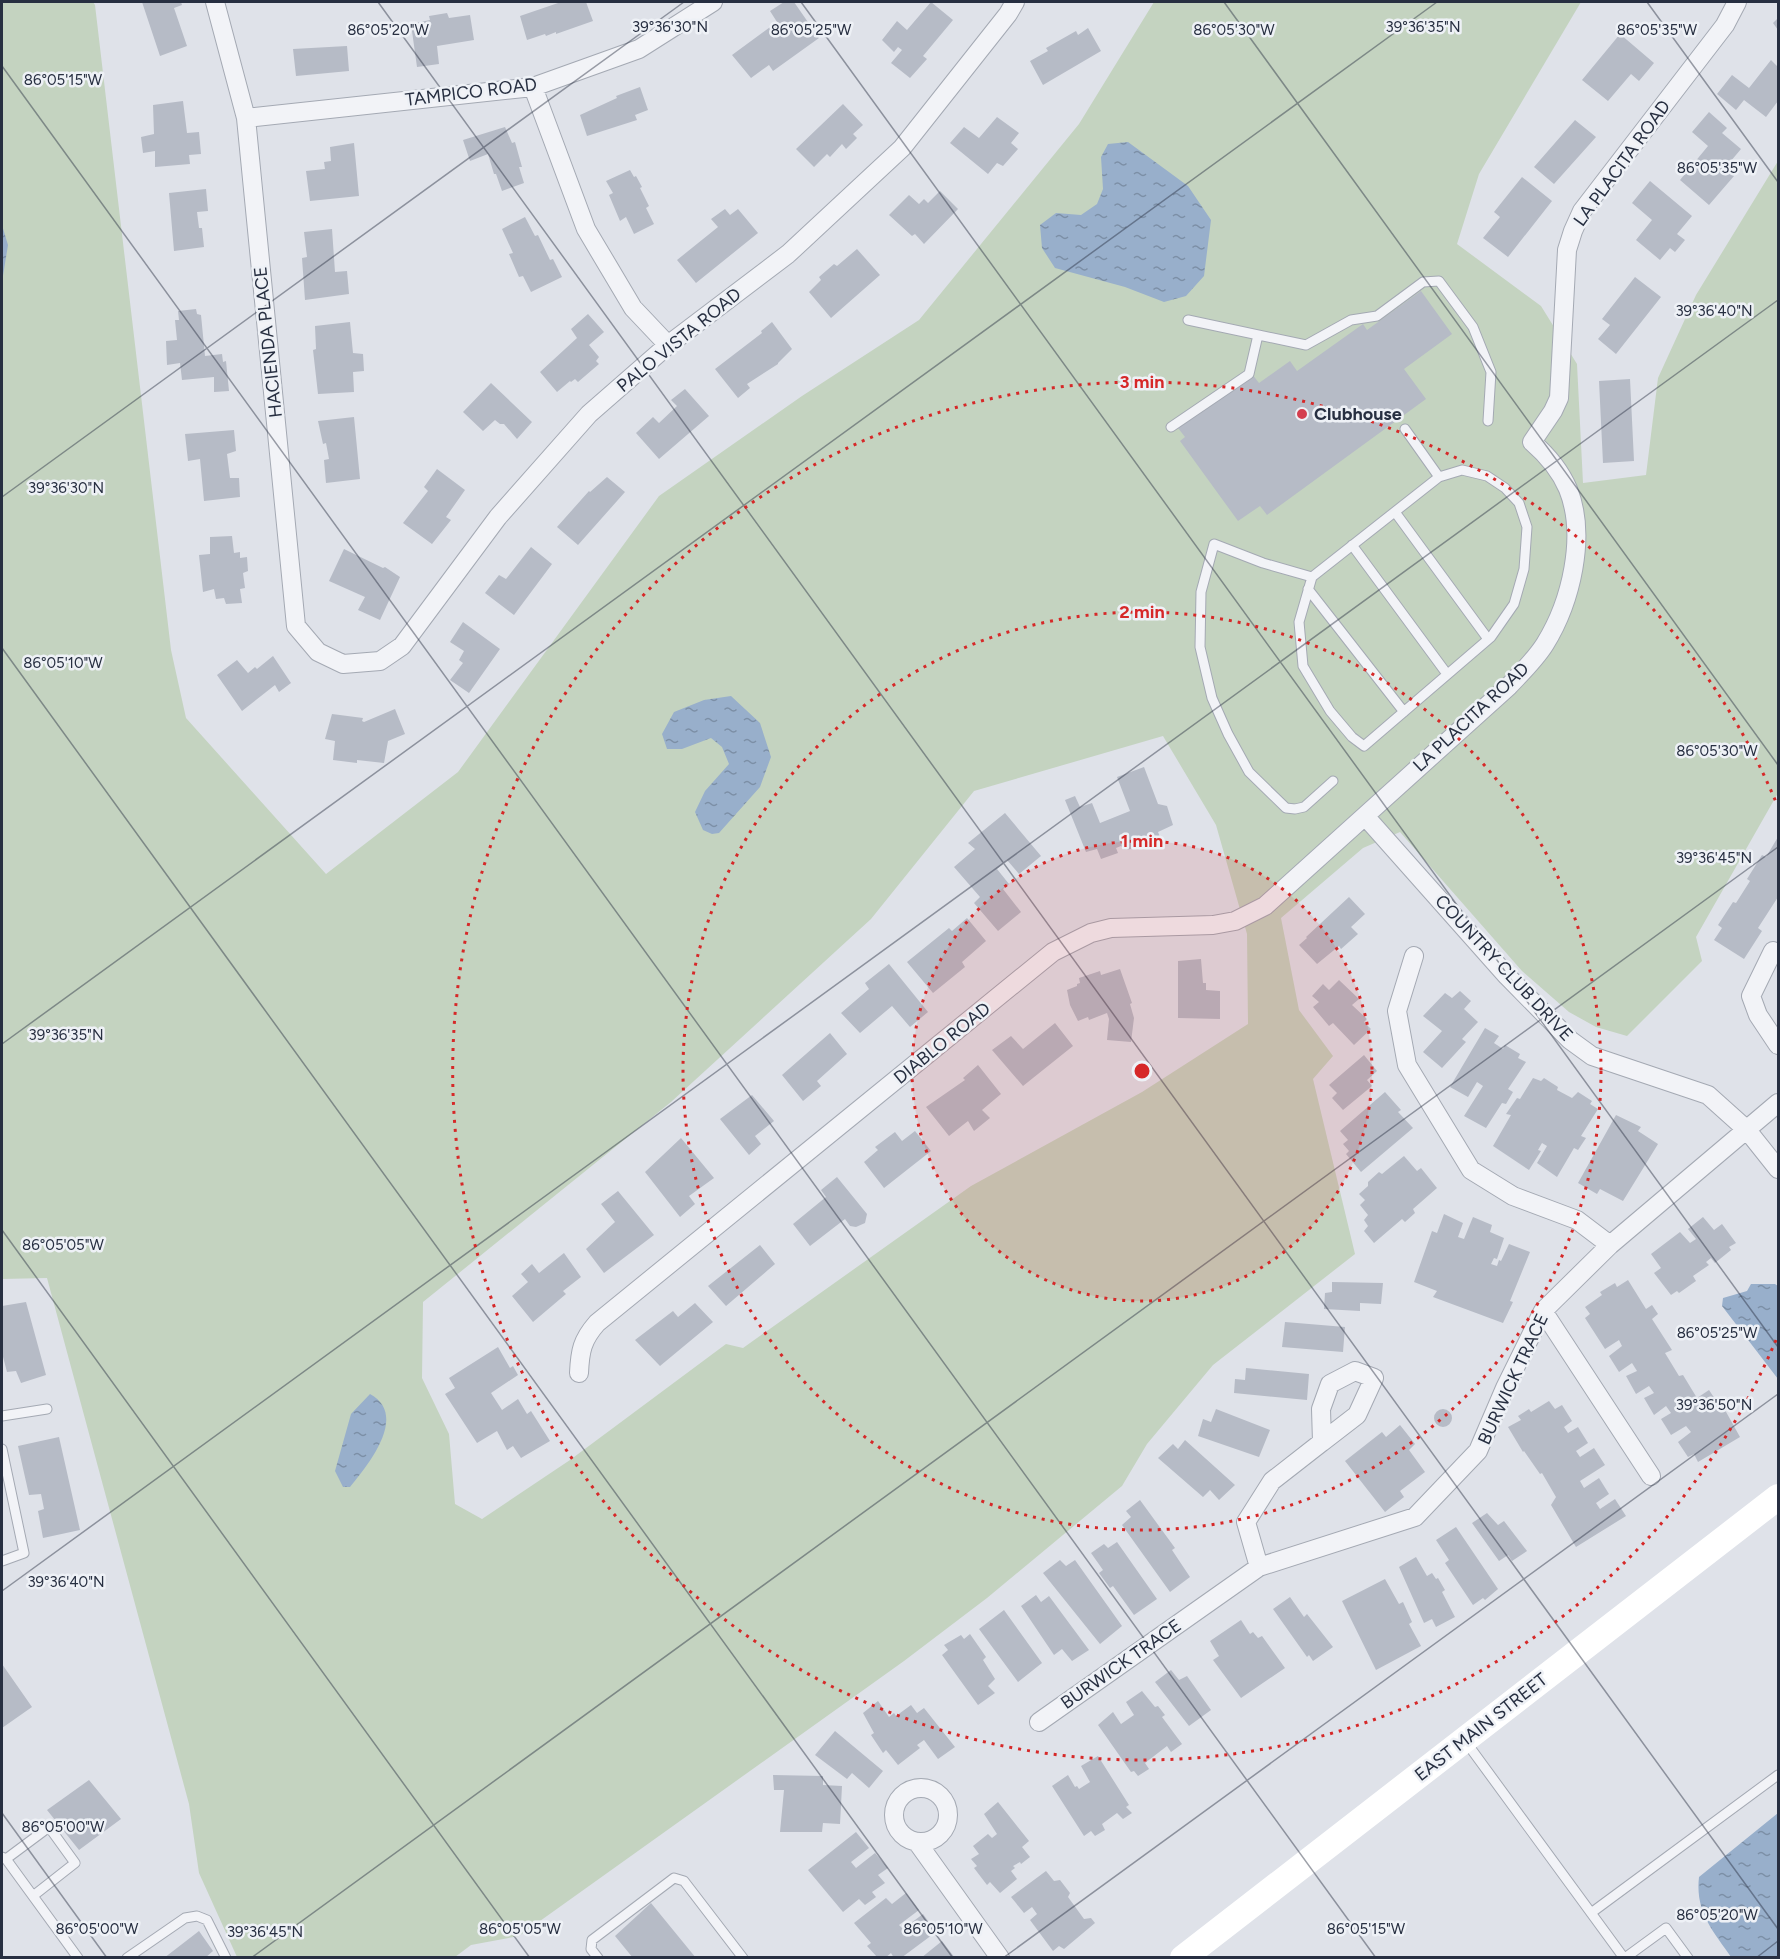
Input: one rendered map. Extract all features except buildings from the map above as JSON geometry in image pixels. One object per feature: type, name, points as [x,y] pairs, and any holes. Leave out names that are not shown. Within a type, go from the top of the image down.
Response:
[{"type":"main road","name":"EAST MAIN STREET","points":[[1183,1958],[1779,1497]]},
{"type":"street","name":"HACIENDA PLACE","points":[[215,2],[246,118],[296,626],[318,652],[342,664]]},
{"type":"street","name":"TAMPICO ROAD","points":[[246,118],[533,87],[639,49],[713,2]]},
{"type":"street","name":"PALO VISTA ROAD","points":[[342,664],[380,661],[402,646],[498,517],[589,414],[668,345],[788,254],[902,148],[1008,14],[1015,2]]},
{"type":"street","name":"LA PLACITA ROAD","points":[[1365,816],[1509,686],[1544,645],[1558,619],[1574,570],[1576,542],[1574,512],[1569,490],[1558,470],[1546,454],[1532,442],[1559,398],[1567,250],[1582,211],[1725,25],[1737,2]]},
{"type":"street","points":[[533,87],[586,229],[633,308],[668,345]]},
{"type":"street","name":"COUNTRY CLUB DRIVE","points":[[1365,816],[1507,976],[1570,1040],[1592,1056],[1708,1095],[1747,1130],[1779,1169]]},
{"type":"street","name":"DIABLO ROAD","points":[[579,1373],[580,1354],[586,1335],[597,1323],[1053,952],[1091,933],[1111,928],[1213,925],[1235,921],[1265,906],[1365,816]]},
{"type":"street","points":[[1777,947],[1751,996],[1758,1015],[1779,1044]]},
{"type":"street","points":[[1414,956],[1396,1011],[1407,1065],[1471,1170],[1514,1196],[1576,1220],[1610,1245]]},
{"type":"street","name":"BURWICK TRACE","points":[[1039,1722],[1259,1567],[1415,1517],[1479,1451],[1505,1388],[1543,1311],[1610,1245],[1779,1103]]},
{"type":"street","points":[[1543,1311],[1651,1476]]},
{"type":"street","points":[[1259,1567],[1246,1522],[1272,1481],[1322,1442]]},
{"type":"street","points":[[917,1842],[1000,1958]]},
{"type":"lane","points":[[1188,320],[1306,345],[1351,320],[1377,316],[1423,282],[1439,281],[1473,327],[1491,372],[1488,421]]},
{"type":"lane","points":[[1171,427],[1249,374],[1258,334]]},
{"type":"lane","points":[[1405,429],[1439,477]]},
{"type":"lane","points":[[1462,470],[1487,476],[1506,488],[1519,503],[1527,527],[1524,568],[1514,604],[1488,639],[1364,746],[1352,737],[1330,711],[1303,666],[1299,622],[1312,577],[1395,512],[1439,477],[1462,470]]},
{"type":"lane","points":[[1395,512],[1488,639]]},
{"type":"lane","points":[[1312,577],[1263,563],[1214,544],[1202,592],[1200,647],[1212,698],[1249,772],[1286,808],[1295,809],[1304,807],[1333,781]]},
{"type":"lane","points":[[1352,545],[1448,674]]},
{"type":"lane","points":[[1308,589],[1404,712]]},
{"type":"lane","points":[[2,1416],[48,1409]]},
{"type":"lane","points":[[2,1449],[24,1553],[2,1561]]},
{"type":"lane","points":[[1464,1740],[1625,1958],[1666,1928],[1688,1958]]},
{"type":"lane","points":[[1591,1913],[1779,1775]]},
{"type":"lane","points":[[33,1896],[75,1863],[49,1827],[4,1858],[78,1958]]},
{"type":"lane","points":[[598,1958],[591,1949],[592,1940],[674,1878],[684,1881],[743,1958]]},
{"type":"lane","points":[[127,1958],[185,1918],[197,1916],[207,1920],[226,1958]]},
{"type":"green space","points":[[2,2],[93,2],[95,5],[171,650],[186,718],[326,874],[458,772],[659,496],[802,396],[919,320],[1079,124],[1154,2],[1581,2],[1479,174],[1457,244],[1541,306],[1577,364],[1583,483],[1646,475],[1658,378],[1696,295],[1778,161],[1778,793],[1696,937],[1702,961],[1627,1036],[1596,1027],[1569,1012],[1522,971],[1400,832],[1363,848],[1281,918],[1299,1010],[1333,1056],[1313,1079],[1355,1254],[1213,1365],[1147,1444],[1122,1486],[987,1598],[904,1661],[519,1936],[471,1945],[455,1957],[237,1957],[199,1873],[189,1804],[47,1278],[2,1279]],"holes":[[[1163,736],[1216,825],[1247,934],[1248,1024],[1142,1092],[971,1186],[743,1348],[726,1344],[570,1460],[482,1519],[455,1504],[449,1434],[422,1378],[423,1302],[671,1102],[871,919],[974,791]]]},
{"type":"water","points":[[1128,142],[1188,186],[1211,220],[1204,276],[1186,296],[1164,302],[1125,287],[1055,268],[1042,248],[1040,225],[1056,213],[1081,215],[1097,204],[1103,189],[1101,157],[1108,144]]},
{"type":"water","points":[[2,225],[8,245],[2,282]]},
{"type":"water","points":[[731,696],[760,723],[771,757],[760,787],[719,833],[712,834],[703,830],[695,812],[705,791],[729,764],[722,747],[711,738],[682,749],[667,749],[662,734],[674,712],[704,700]]},
{"type":"water","points":[[1751,1284],[1778,1286],[1778,1379],[1722,1306],[1723,1298],[1747,1291]]},
{"type":"water","points":[[370,1394],[381,1403],[386,1414],[386,1427],[375,1453],[366,1466],[350,1487],[343,1487],[335,1471],[351,1414]]},
{"type":"water","points":[[1778,1813],[1778,1957],[1731,1957],[1703,1911],[1698,1889],[1699,1877]]},
{"type":"place","name":"Clubhouse","points":[[1302,414]]}]
